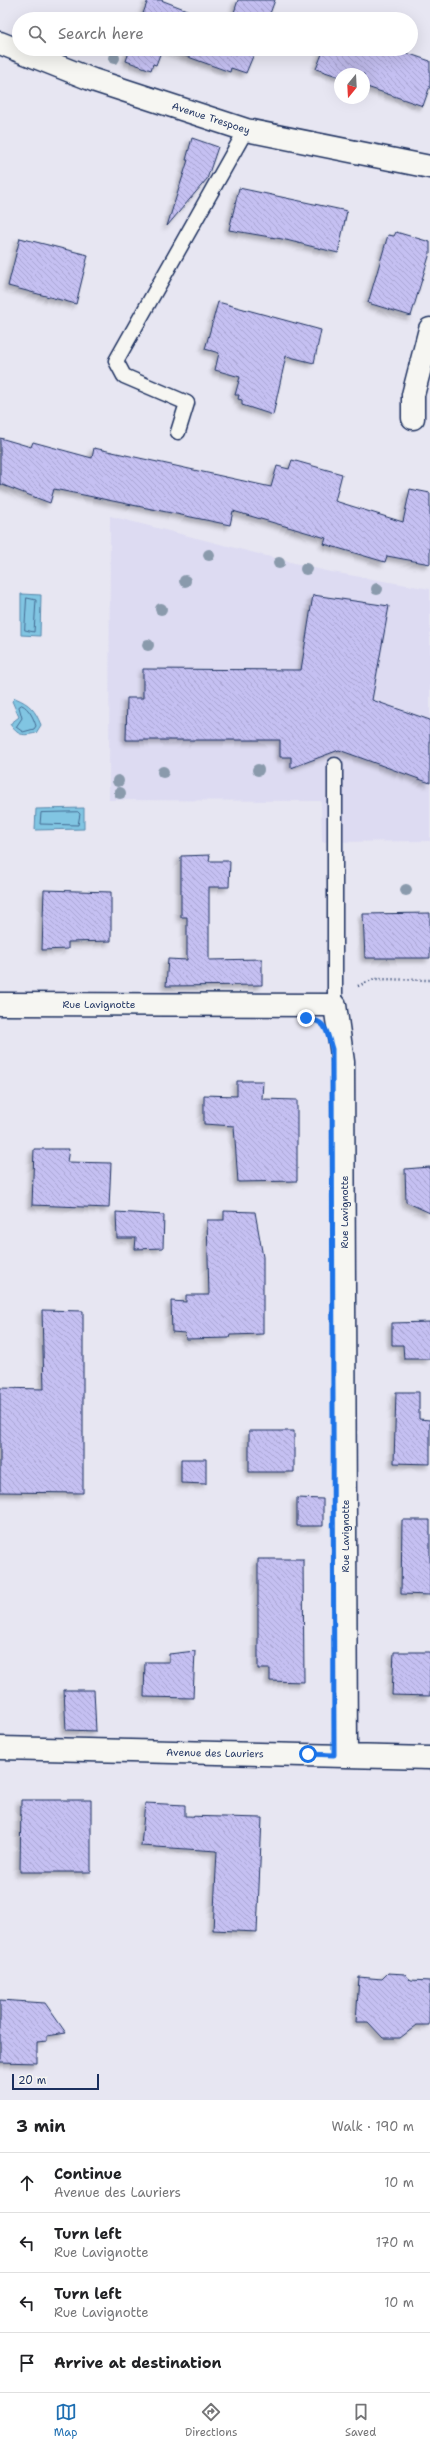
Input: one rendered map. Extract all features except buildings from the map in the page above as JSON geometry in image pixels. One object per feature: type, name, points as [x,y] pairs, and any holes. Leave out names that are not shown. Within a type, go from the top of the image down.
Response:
[{"type":"street","name":"Avenue Trespoey","points":[[0,43],[12,48]]},
{"type":"street","name":"Avenue Trespoey","points":[[33,56],[93,80],[246,130],[430,166]]},
{"type":"street","points":[[413,418],[413,395],[430,329]]},
{"type":"street","name":"Rue Lavignotte","points":[[0,1004],[335,1005],[343,1048],[346,1756]]},
{"type":"street","name":"Avenue des Lauriers","points":[[0,1748],[430,1758]]},
{"type":"lane","points":[[178,432],[187,403],[124,376],[116,361],[246,130]]},
{"type":"lane","points":[[335,765],[335,1005]]},
{"type":"path","points":[[335,1005],[356,987],[374,979],[430,980]]},
{"type":"shaded area","points":[[110,516],[326,571],[430,589],[430,841],[322,842],[321,801],[109,800]]},
{"type":"water","points":[[21,594],[41,595],[40,636],[21,635]]},
{"type":"water","points":[[15,698],[28,705],[37,715],[41,725],[36,733],[24,735],[18,733],[10,724],[19,717],[12,701]]},
{"type":"water","points":[[84,808],[84,829],[35,830],[36,809]]},
{"type":"route","points":[[306,1018],[319,1020],[325,1025],[332,1049],[334,1755],[308,1754]]}]
